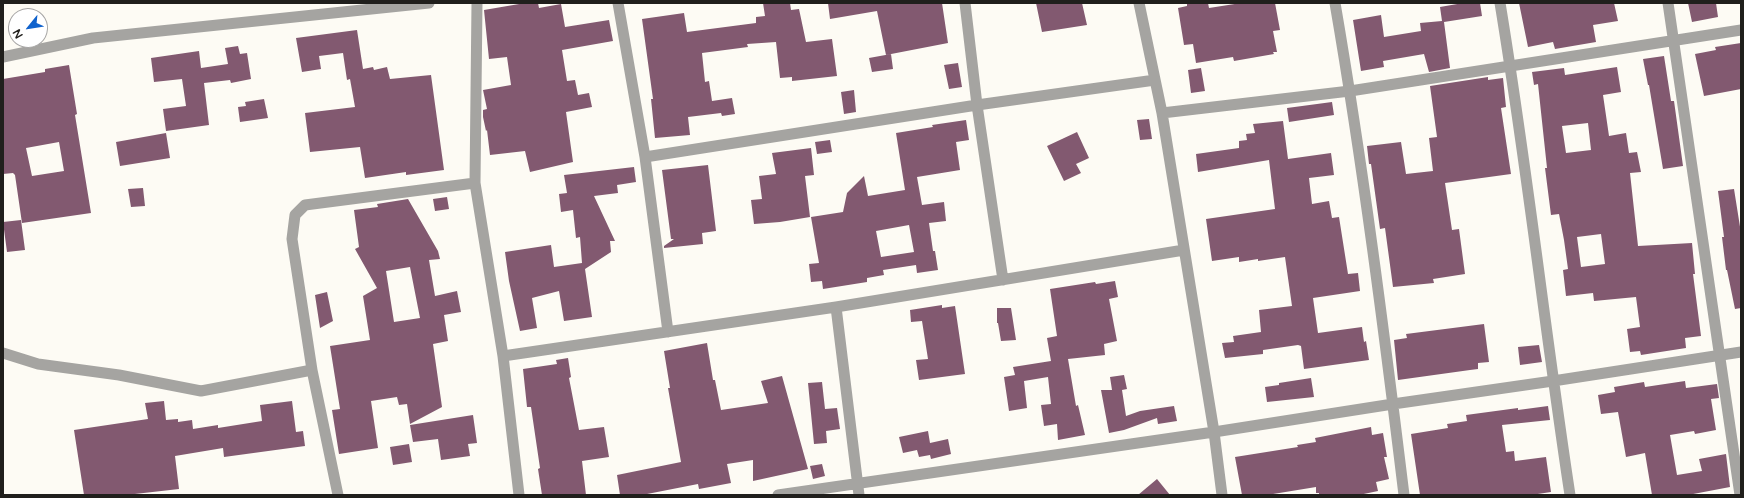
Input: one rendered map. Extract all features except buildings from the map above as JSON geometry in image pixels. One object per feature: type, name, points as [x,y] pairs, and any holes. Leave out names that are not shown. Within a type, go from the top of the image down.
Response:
[{"type":"street","points":[[3,57],[93,38],[429,3]]},
{"type":"street","points":[[477,3],[475,183],[503,356],[519,495]]},
{"type":"street","points":[[618,3],[644,157],[668,332]]},
{"type":"street","points":[[965,3],[977,105],[1003,280]]},
{"type":"street","points":[[1139,3],[1162,113],[1214,432],[1222,495]]},
{"type":"street","points":[[1335,3],[1350,92],[1404,495]]},
{"type":"street","points":[[1500,3],[1511,66],[1553,382],[1570,495]]},
{"type":"street","points":[[1668,3],[1721,355],[1740,495]]},
{"type":"street","points":[[1162,113],[1350,92],[1673,42],[1741,30]]},
{"type":"street","points":[[644,157],[977,105],[1155,80]]},
{"type":"street","points":[[338,495],[312,370],[292,239],[294,215],[305,205],[475,183]]},
{"type":"street","points":[[503,356],[836,307],[1184,250]]},
{"type":"street","points":[[836,307],[859,495]]},
{"type":"street","points":[[778,495],[1214,432],[1393,404],[1553,382],[1741,352]]},
{"type":"street","points":[[3,353],[38,364],[119,375],[201,391],[312,370]]}]
